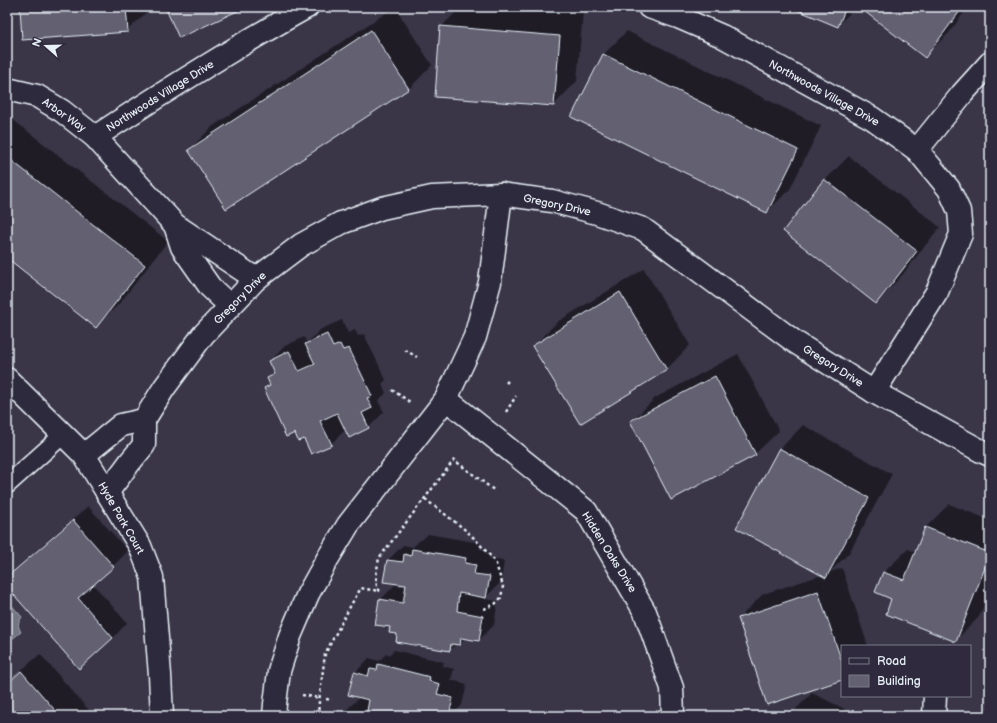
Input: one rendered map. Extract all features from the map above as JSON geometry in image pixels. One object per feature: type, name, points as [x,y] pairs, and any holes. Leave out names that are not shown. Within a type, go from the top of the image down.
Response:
[{"type":"street","name":"Northwoods Village Drive","points":[[256,279],[175,225],[95,138],[154,98],[307,7]]},
{"type":"street","name":"Northwoods Village Drive","points":[[649,7],[678,17],[722,36],[872,118],[917,150],[949,189],[959,211],[961,234],[937,292],[874,392]]},
{"type":"street","points":[[917,150],[962,94],[990,63]]},
{"type":"street","name":"Arbor Way","points":[[7,89],[37,96],[62,111],[95,138]]},
{"type":"street","points":[[274,716],[279,671],[290,636],[308,594],[348,525],[446,399],[475,337],[490,282],[501,194]]},
{"type":"street","name":"Gregory Drive","points":[[144,420],[164,388],[203,335],[256,279],[301,245],[341,223],[382,208],[432,197],[501,194],[552,201],[597,213],[643,229],[795,342],[874,392],[990,455]]},
{"type":"street","name":"Northwoods Village Drive","points":[[175,225],[182,248],[210,287],[230,306]]},
{"type":"street","name":"Hyde Park Court","points":[[7,379],[84,455],[140,546],[152,577],[162,716]]},
{"type":"street","name":"Hidden Oaks Drive","points":[[446,399],[586,511],[645,612],[672,688],[673,716]]},
{"type":"street","points":[[84,455],[121,425],[144,420],[144,445],[107,493]]},
{"type":"street","points":[[934,716],[935,697]]},
{"type":"lane","points":[[7,484],[64,434]]},
{"type":"path","points":[[405,350],[417,357]]},
{"type":"path","points":[[392,390],[396,393]]},
{"type":"path","points":[[514,400],[516,396]]},
{"type":"path","points":[[318,716],[325,654],[352,602],[361,588],[380,591],[377,588],[376,575],[379,558],[454,460],[495,491]]},
{"type":"path","points":[[425,499],[463,528],[495,561],[503,586],[501,598],[495,604],[484,609]]},
{"type":"path","points":[[313,697],[319,698]]},
{"type":"path","points":[[326,699],[332,700]]},
{"type":"water","points":[[7,600],[22,617],[18,624],[21,632],[7,643]]},
{"type":"building","points":[[20,7],[126,7],[128,32],[22,40]]},
{"type":"building","points":[[165,7],[246,7],[179,38]]},
{"type":"building","points":[[790,7],[846,7],[838,27]]},
{"type":"building","points":[[867,7],[963,7],[925,58],[864,11]]},
{"type":"building","points":[[440,26],[560,36],[554,106],[435,97]]},
{"type":"building","points":[[371,30],[409,89],[226,209],[188,150]]},
{"type":"building","points":[[603,54],[798,150],[767,213],[571,117]]},
{"type":"building","points":[[7,157],[145,265],[96,328],[7,258]]},
{"type":"building","points":[[824,179],[917,251],[876,304],[783,231]]},
{"type":"building","points":[[620,292],[667,370],[580,424],[532,346]]},
{"type":"building","points":[[327,334],[333,347],[340,344],[343,350],[349,348],[372,396],[367,398],[372,408],[362,413],[369,428],[349,438],[337,413],[320,421],[332,445],[311,454],[304,439],[298,441],[295,433],[286,437],[264,388],[270,385],[267,378],[275,374],[269,361],[289,351],[299,371],[315,364],[305,344]]},
{"type":"building","points":[[715,376],[756,455],[671,500],[630,421]]},
{"type":"building","points":[[779,448],[869,498],[826,578],[736,528]]},
{"type":"building","points":[[73,520],[114,567],[78,598],[113,638],[79,669],[7,587],[7,577]]},
{"type":"building","points":[[925,527],[990,553],[956,642],[886,614],[891,599],[875,592],[883,572],[904,580]]},
{"type":"building","points":[[412,549],[466,558],[465,563],[476,565],[474,574],[490,576],[486,598],[459,593],[457,611],[483,616],[479,641],[461,638],[460,645],[451,644],[450,651],[396,642],[397,634],[389,633],[390,627],[375,625],[379,599],[403,603],[406,585],[383,582],[387,560],[403,562],[404,554],[411,556]]},
{"type":"building","points":[[818,591],[841,659],[841,680],[767,705],[738,618]]},
{"type":"building","points":[[378,664],[430,677],[429,681],[440,684],[437,694],[453,698],[449,716],[429,716],[421,714],[421,716],[366,716],[369,700],[348,695],[354,672],[368,676],[370,669],[377,670]]},
{"type":"building","points":[[21,671],[60,716],[7,716],[7,684]]}]
